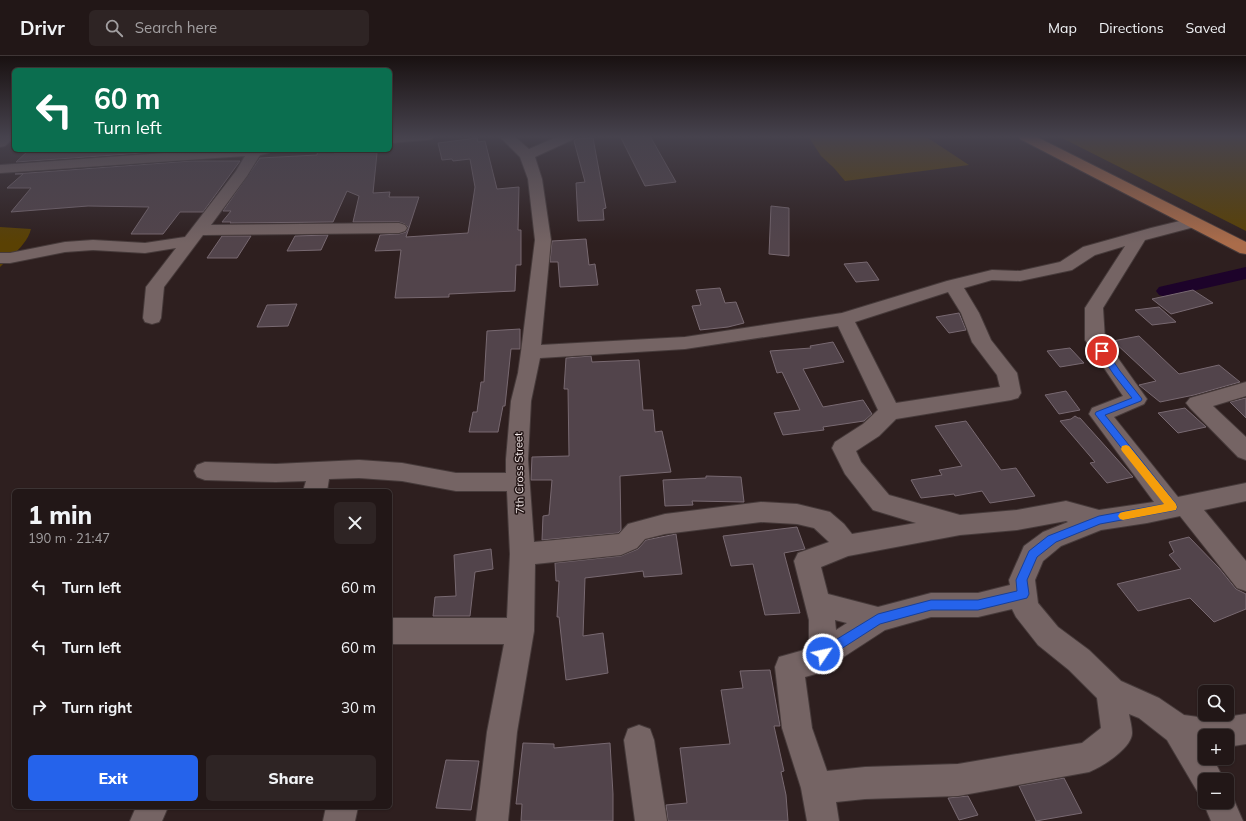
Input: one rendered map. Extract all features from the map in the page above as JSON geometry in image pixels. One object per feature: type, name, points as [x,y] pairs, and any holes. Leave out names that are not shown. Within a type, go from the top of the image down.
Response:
[{"type":"main road","points":[[1094,172],[1192,223],[1246,249]]},
{"type":"street","points":[[152,318],[155,287],[243,172]]},
{"type":"street","name":"7th Cross Street","points":[[492,821],[502,732],[520,631],[523,554],[517,459],[521,400],[528,373],[531,352],[543,240],[535,179],[533,172]]},
{"type":"street","points":[[531,352],[685,343],[844,319],[954,285],[992,275],[1020,276],[1066,266],[1089,251],[1138,238],[1157,231],[1192,223]]},
{"type":"street","points":[[0,258],[10,258],[65,247],[93,245],[145,248],[194,235],[399,228]]},
{"type":"street","points":[[1138,238],[1094,308],[1095,340],[1117,373],[1138,399],[1100,414],[1179,506],[1246,580]]},
{"type":"street","points":[[954,285],[970,313],[982,342],[1007,373],[1011,393],[890,412],[870,430],[843,448],[852,468],[881,503],[960,524]]},
{"type":"street","points":[[844,319],[890,412]]},
{"type":"street","points":[[1246,389],[1197,403],[1246,451]]},
{"type":"street","points":[[205,471],[258,482],[317,481],[359,469],[402,472],[456,482],[518,482]]},
{"type":"street","points":[[1204,773],[1178,729],[1149,708],[1111,691],[1079,660],[1048,636],[1025,608],[1022,580],[1033,554],[1052,539],[1099,520],[1179,506],[1246,492]]},
{"type":"street","points":[[823,654],[822,620],[807,562],[846,546],[960,524],[1017,520],[1066,511],[1099,520]]},
{"type":"street","points":[[523,554],[621,544],[628,541],[637,531],[665,524],[760,512],[797,514],[821,519],[835,531],[846,546]]},
{"type":"street","points":[[823,821],[817,788],[797,728],[789,667],[809,663],[878,619],[931,605],[978,605],[1023,594]]},
{"type":"street","points":[[818,604],[878,619]]},
{"type":"street","points":[[392,631],[520,631]]},
{"type":"street","points":[[817,788],[865,784],[958,780],[1089,757],[1117,734],[1111,691]]},
{"type":"street","points":[[1178,729],[1212,734],[1246,729]]},
{"type":"street","points":[[639,740],[651,821]]},
{"type":"street","points":[[146,821],[151,809]]},
{"type":"street","points":[[339,821],[342,809]]},
{"type":"street","points":[[1222,809],[1227,821]]},
{"type":"shaded area","points":[[837,172],[917,172],[845,181]]},
{"type":"shaded area","points":[[1129,172],[1246,172],[1246,231]]},
{"type":"shaded area","points":[[0,227],[31,229],[22,245],[0,267]]},
{"type":"building","points":[[46,172],[232,172],[203,212],[180,212],[163,234],[131,234],[149,207],[88,206],[11,212],[31,188],[7,188],[23,174],[15,174]]},
{"type":"building","points":[[250,172],[375,172],[373,193],[390,192],[389,197],[419,197],[406,237],[468,233],[475,187],[472,172],[493,172],[497,189],[519,187],[518,230],[521,230],[521,265],[516,265],[515,291],[449,294],[449,297],[395,298],[401,250],[375,251],[380,235],[406,232],[408,227],[399,222],[353,222],[359,196],[347,191],[333,222],[222,222],[231,211],[223,211]]},
{"type":"building","points":[[582,172],[599,172],[606,208],[603,209],[604,220],[578,221],[576,183],[585,182]]},
{"type":"building","points":[[638,172],[670,172],[676,182],[645,186]]},
{"type":"building","points":[[771,206],[789,208],[789,256],[769,254]]},
{"type":"building","points":[[328,235],[321,250],[287,251],[295,236]]},
{"type":"building","points":[[222,236],[251,236],[237,258],[207,258]]},
{"type":"building","points":[[586,239],[589,265],[595,264],[598,285],[560,287],[558,262],[550,262],[552,241]]},
{"type":"building","points":[[867,262],[879,280],[856,282],[844,264]]},
{"type":"building","points":[[720,288],[725,303],[736,302],[744,323],[728,327],[700,330],[692,306],[701,305],[696,290]]},
{"type":"building","points":[[1193,290],[1213,303],[1171,314],[1152,299]]},
{"type":"building","points":[[297,304],[288,326],[257,327],[267,305]]},
{"type":"building","points":[[1159,307],[1176,322],[1152,325],[1135,310]]},
{"type":"building","points":[[959,313],[966,330],[949,333],[936,317]]},
{"type":"building","points":[[520,329],[520,349],[511,349],[505,406],[503,406],[498,432],[469,432],[473,412],[477,412],[481,382],[484,382],[487,331]]},
{"type":"building","points":[[1139,336],[1179,374],[1219,365],[1240,382],[1194,395],[1160,402],[1139,385],[1156,381],[1113,341]]},
{"type":"building","points":[[833,342],[844,362],[803,369],[823,407],[863,400],[872,414],[864,421],[823,427],[824,430],[783,435],[774,413],[800,410],[782,372],[777,373],[770,351],[811,348],[810,346]]},
{"type":"building","points":[[1070,348],[1084,363],[1060,367],[1047,351]]},
{"type":"building","points":[[591,356],[592,362],[639,360],[643,410],[653,410],[655,432],[662,431],[671,472],[620,476],[621,530],[618,533],[542,540],[543,516],[549,515],[552,480],[531,480],[532,457],[569,456],[568,389],[564,389],[566,358]]},
{"type":"building","points":[[1066,391],[1080,410],[1059,414],[1045,395]]},
{"type":"building","points":[[1246,398],[1246,418],[1230,402]]},
{"type":"building","points":[[1185,408],[1206,427],[1178,433],[1158,413]]},
{"type":"building","points":[[1075,416],[1080,418],[1133,477],[1107,483],[1090,463],[1095,462],[1060,421],[1071,419]]},
{"type":"building","points":[[966,421],[1001,470],[1016,468],[1035,496],[990,503],[982,491],[955,496],[954,494],[921,498],[911,480],[942,475],[939,470],[962,466],[935,426]]},
{"type":"building","points":[[706,476],[741,477],[744,502],[692,501],[693,505],[665,506],[663,480],[706,478]]},
{"type":"building","points":[[797,527],[805,549],[784,553],[800,613],[765,615],[753,564],[731,566],[723,536]]},
{"type":"building","points":[[676,534],[682,574],[644,577],[643,571],[585,578],[583,636],[603,633],[608,673],[566,680],[559,617],[557,617],[559,581],[556,581],[555,563],[621,556],[638,549],[646,540]]},
{"type":"building","points":[[1189,537],[1219,568],[1236,589],[1246,594],[1246,609],[1214,622],[1190,598],[1138,611],[1117,584],[1181,569],[1169,555],[1174,552],[1169,542]]},
{"type":"building","points":[[491,549],[493,569],[475,572],[470,616],[433,616],[435,597],[456,596],[454,555]]},
{"type":"building","points":[[770,670],[780,726],[774,726],[784,771],[781,772],[786,795],[788,821],[668,821],[666,805],[687,803],[680,748],[730,744],[721,690],[743,688],[740,671]]},
{"type":"building","points":[[523,743],[554,744],[554,748],[610,743],[613,821],[521,821],[522,804],[516,804]]},
{"type":"building","points":[[446,760],[479,761],[471,810],[436,808]]},
{"type":"building","points":[[1064,778],[1082,813],[1036,821],[1019,786]]},
{"type":"building","points":[[968,796],[978,815],[959,820],[948,798]]},
{"type":"waterway","points":[[1166,291],[1246,273]]},
{"type":"slow traffic","points":[[1123,516],[1147,513],[1172,507],[1126,449]]},
{"type":"route","points":[[823,654],[878,619],[931,605],[978,605],[1023,594],[1022,580],[1033,554],[1052,539],[1099,520],[1147,513],[1172,507],[1100,414],[1138,399],[1102,351]]}]
